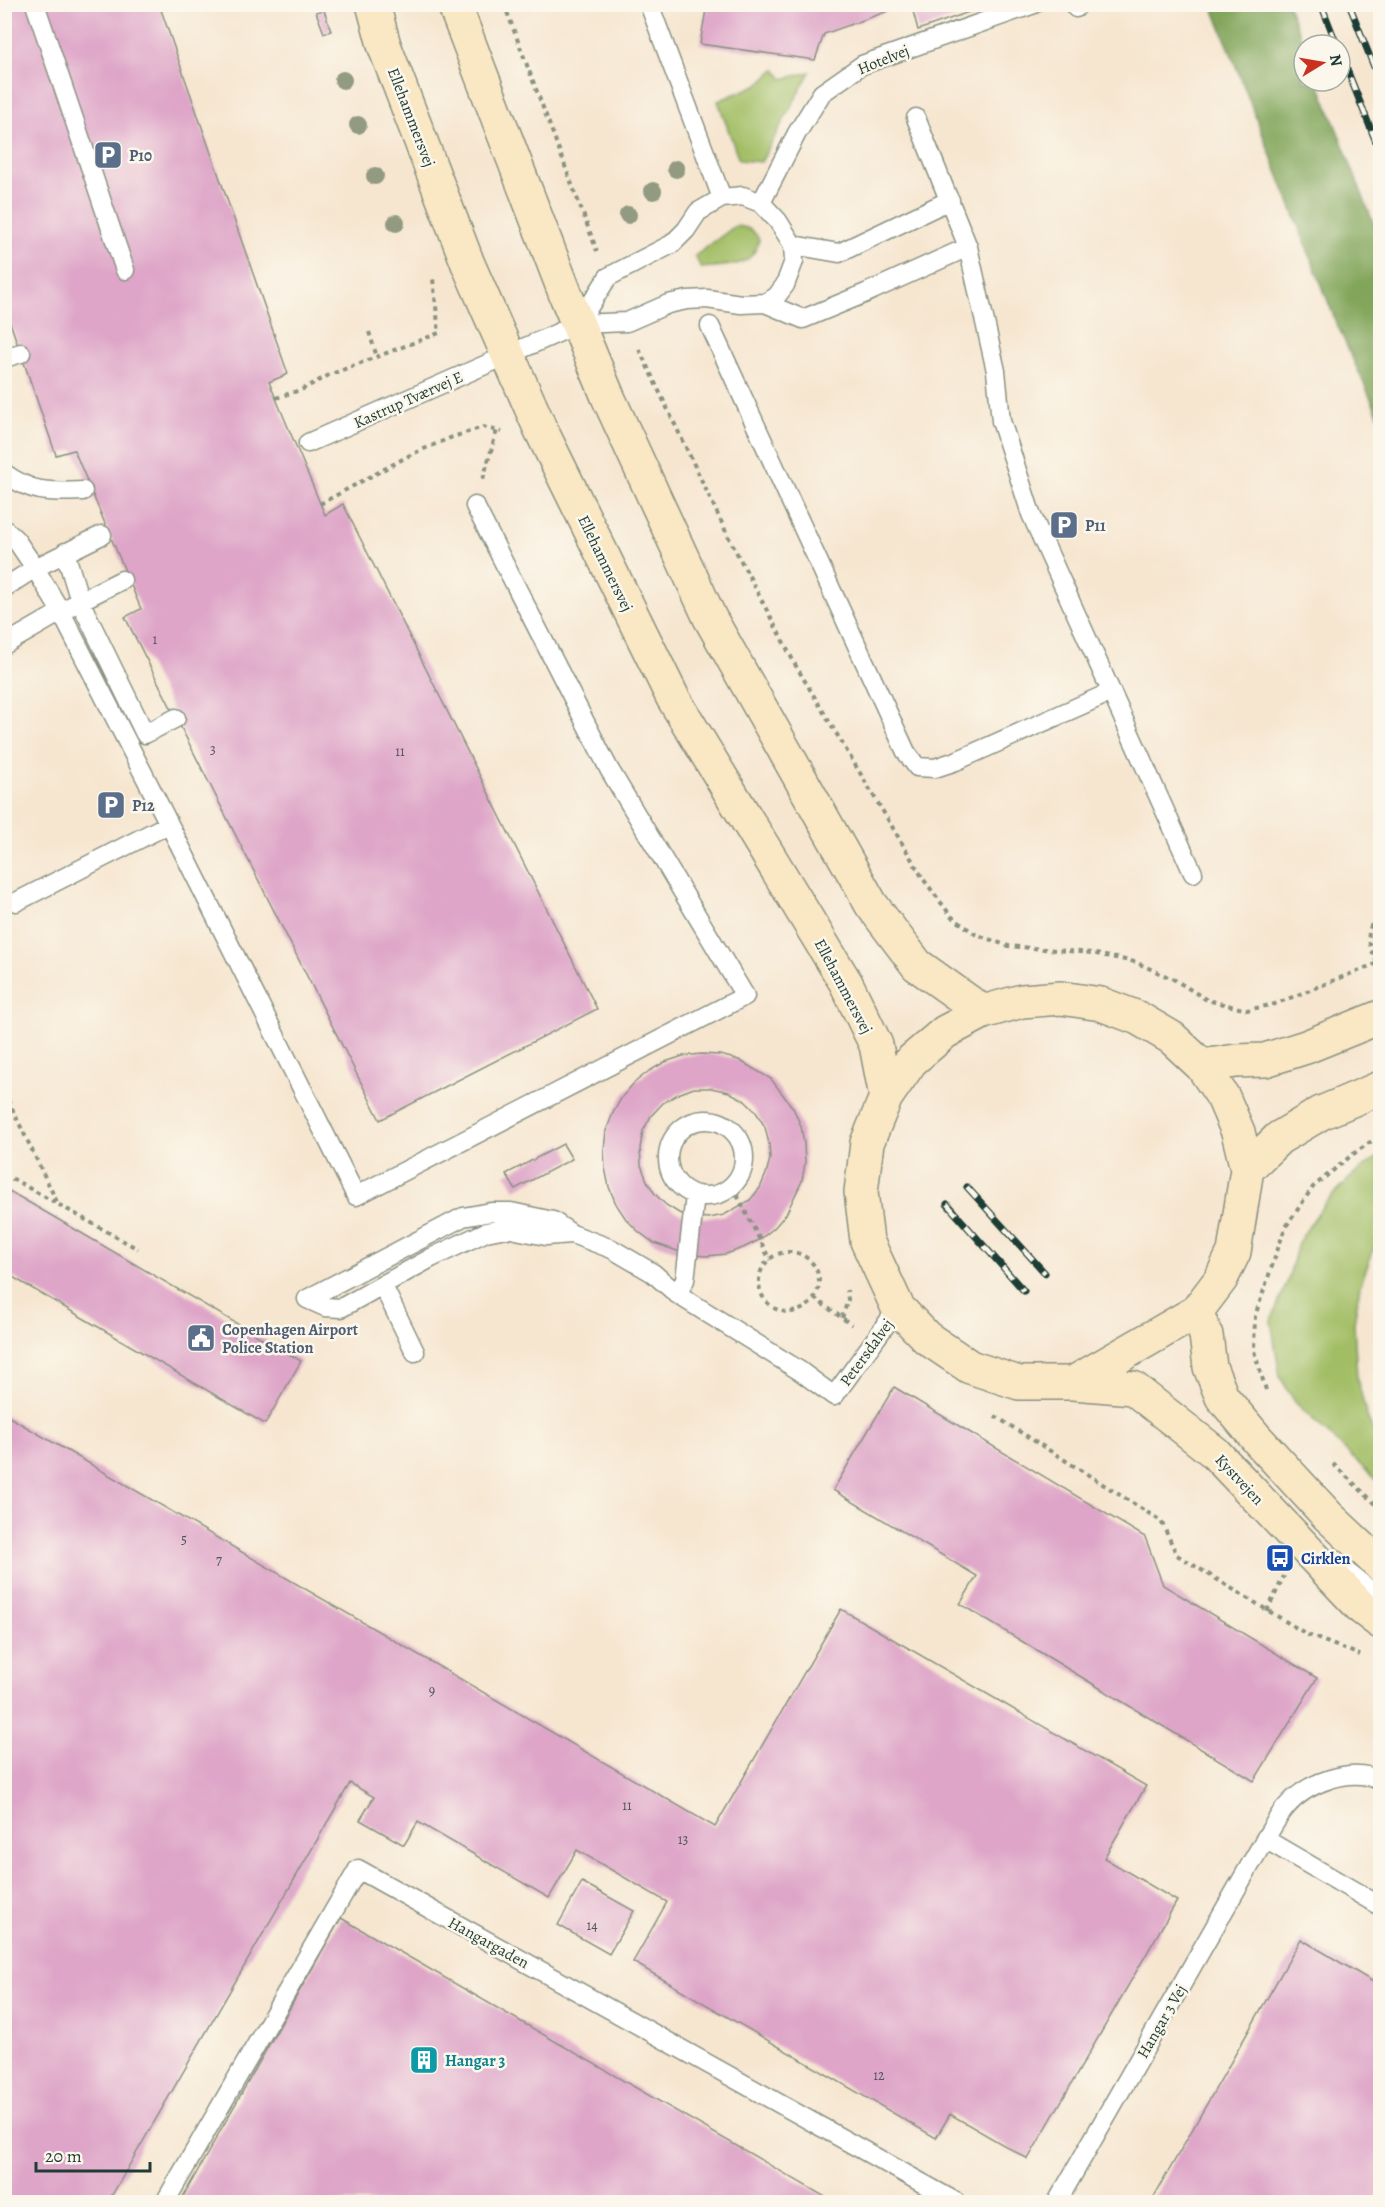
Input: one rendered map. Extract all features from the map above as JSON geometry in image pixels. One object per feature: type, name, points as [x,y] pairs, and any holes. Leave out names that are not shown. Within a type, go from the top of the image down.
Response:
[{"type":"street","name":"Ellehammersvej","points":[[373,4],[384,45],[468,264],[540,428],[673,699],[846,983],[876,1046],[886,1097]]},
{"type":"street","points":[[454,4],[541,234],[578,324],[614,410],[710,618],[871,904],[917,965],[983,1012]]},
{"type":"street","name":"Kystvejen","points":[[1247,1169],[1238,1132],[1223,1097],[1202,1066],[1172,1038],[1138,1018],[1101,1004],[1061,998],[1022,1001],[983,1012],[945,1032],[911,1061],[886,1097],[867,1143],[861,1192],[867,1241],[898,1308],[927,1338],[970,1367],[1019,1383],[1073,1383],[1133,1388],[1214,1452],[1363,1609],[1380,1622]]},
{"type":"street","points":[[1202,1066],[1265,1060],[1306,1047],[1380,1017]]},
{"type":"street","points":[[1073,1383],[1196,1312],[1221,1279],[1234,1252],[1247,1169],[1279,1138],[1321,1113],[1380,1088]]},
{"type":"street","points":[[1196,1312],[1206,1335],[1209,1367],[1222,1397],[1257,1439],[1328,1516],[1380,1565]]},
{"type":"lane","points":[[36,4],[125,270]]},
{"type":"lane","points":[[649,4],[722,198]]},
{"type":"lane","name":"Hotelvej","points":[[761,203],[797,133],[822,93],[862,65],[1034,4]]},
{"type":"lane","points":[[916,118],[968,247],[996,371],[1001,421],[1031,514],[1192,873]]},
{"type":"lane","points":[[578,324],[608,277],[672,244],[686,230],[698,212],[722,198],[743,196],[761,203],[778,221],[793,245],[794,261],[785,285],[776,297],[765,303]]},
{"type":"lane","points":[[793,245],[839,253],[950,200]]},
{"type":"lane","points":[[578,324],[627,322],[668,304],[707,299],[741,304],[765,303],[803,319],[968,247]]},
{"type":"lane","name":"Kastrup Tværvej E","points":[[308,443],[578,324]]},
{"type":"lane","points":[[710,326],[906,752],[917,767],[935,768],[956,761],[1111,692]]},
{"type":"lane","points":[[9,478],[46,492],[83,491]]},
{"type":"lane","points":[[4,530],[16,540],[61,612],[356,1196],[745,996],[609,769],[475,506]]},
{"type":"lane","points":[[4,588],[35,568],[102,535]]},
{"type":"lane","points":[[65,552],[80,601],[145,734],[176,718]]},
{"type":"lane","points":[[4,645],[80,601],[122,580]]},
{"type":"lane","points":[[16,902],[169,824]]},
{"type":"lane","points":[[698,1120],[718,1121],[735,1132],[744,1150],[744,1170],[733,1187],[714,1197],[695,1196],[678,1185],[668,1167],[669,1147],[680,1129],[698,1120]]},
{"type":"lane","points":[[572,1234],[546,1236],[506,1228],[486,1232],[430,1258],[384,1286],[341,1308],[325,1307],[307,1299],[463,1217],[491,1212],[511,1212],[553,1221],[572,1234],[618,1252],[653,1273],[677,1294],[685,1280],[695,1196]]},
{"type":"lane","points":[[384,1286],[415,1352]]},
{"type":"lane","name":"Petersdalvej","points":[[677,1294],[800,1371],[834,1396],[898,1308]]},
{"type":"lane","points":[[1264,1506],[1380,1598]]},
{"type":"lane","name":"Hangar 3 Vej","points":[[1057,2202],[1265,1839],[1287,1805],[1313,1786],[1339,1775],[1373,1777],[1380,1781]]},
{"type":"lane","points":[[1265,1839],[1380,1906]]},
{"type":"lane","name":"Hangargaden","points":[[165,2202],[358,1869],[956,2202]]},
{"type":"path","points":[[276,398],[439,333],[432,275]]},
{"type":"path","points":[[369,332],[377,357]]},
{"type":"path","points":[[320,504],[412,454],[450,438],[483,427],[506,433]]},
{"type":"path","points":[[475,506],[497,430]]},
{"type":"path","points":[[1379,963],[1369,944],[1369,931],[1373,921],[1380,915]]},
{"type":"path","points":[[4,1092],[58,1204]]},
{"type":"path","points":[[1269,1395],[1264,1387],[1254,1351],[1255,1316],[1285,1228],[1313,1187],[1380,1135]]},
{"type":"path","points":[[4,1174],[138,1249]]},
{"type":"path","points":[[733,1187],[770,1260]]},
{"type":"path","points":[[796,1253],[805,1257],[817,1271],[818,1290],[814,1298],[800,1310],[791,1312],[774,1307],[762,1294],[759,1285],[763,1267],[770,1260],[778,1254],[796,1253]]},
{"type":"path","points":[[842,1318],[848,1300],[844,1280]]},
{"type":"path","points":[[814,1298],[876,1340]]},
{"type":"path","points":[[994,1415],[1161,1521],[1177,1555],[1308,1635],[1361,1655]]},
{"type":"path","points":[[1328,1459],[1380,1508]]},
{"type":"green space","points":[[1212,5],[1288,5],[1299,33],[1292,33],[1292,93],[1323,93],[1380,240],[1380,419],[1336,322]]},
{"type":"green space","points":[[775,69],[783,79],[810,72],[761,162],[739,160],[718,101],[759,84]]},
{"type":"green space","points":[[735,226],[749,229],[759,239],[751,256],[738,264],[701,268],[695,256]]},
{"type":"green space","points":[[1380,1155],[1380,1232],[1360,1286],[1354,1323],[1357,1378],[1367,1416],[1380,1448],[1380,1484],[1295,1402],[1280,1377],[1271,1321],[1288,1280],[1298,1243],[1311,1223],[1325,1203],[1352,1176]]},
{"type":"building","points":[[4,4],[159,4],[288,374],[269,382],[325,515],[343,504],[597,1009],[380,1120],[125,617],[141,609],[74,450],[56,455],[4,305]]},
{"type":"building","points":[[707,4],[905,5],[824,34],[815,60],[700,44]]},
{"type":"building","points":[[911,4],[989,4],[989,5],[918,30]]},
{"type":"building","points":[[324,10],[331,31],[324,33],[316,12]]},
{"type":"building","points":[[720,1055],[739,1060],[771,1079],[793,1108],[801,1126],[805,1163],[802,1181],[786,1214],[759,1240],[726,1254],[689,1255],[654,1243],[626,1219],[609,1187],[604,1150],[606,1131],[622,1097],[649,1071],[683,1056]],"holes":[[[694,1088],[711,1088],[729,1092],[744,1100],[756,1112],[765,1127],[770,1159],[760,1188],[750,1200],[724,1215],[709,1218],[694,1217],[679,1213],[655,1194],[641,1165],[640,1148],[643,1131],[651,1116],[663,1103]]]},
{"type":"building","points":[[563,1144],[572,1159],[515,1189],[506,1174]]},
{"type":"building","points":[[4,1188],[301,1361],[265,1424],[4,1272]]},
{"type":"building","points":[[894,1387],[1145,1537],[1163,1585],[1317,1678],[1254,1781],[960,1604],[977,1576],[833,1490]]},
{"type":"building","points":[[4,1414],[715,1827],[841,1609],[1146,1786],[1104,1858],[1177,1901],[1028,2159],[950,2114],[936,2138],[633,1962],[667,1902],[577,1850],[549,1898],[418,1822],[404,1845],[360,1820],[374,1797],[350,1783],[108,2202],[4,2202]]},
{"type":"building","points":[[582,1882],[634,1911],[609,1954],[558,1925]]},
{"type":"building","name":"Hangar 3","points":[[341,1918],[834,2202],[180,2202]]},
{"type":"building","points":[[1301,1939],[1380,1986],[1380,2202],[1151,2202]]},
{"type":"railway","points":[[1321,4],[1332,33]]},
{"type":"railway","points":[[1349,4],[1380,82]]},
{"type":"railway","points":[[1352,82],[1380,152]]},
{"type":"railway","points":[[967,1187],[1045,1273]]},
{"type":"railway","points":[[947,1204],[1024,1291]]},
{"type":"place","name":"P10","points":[[108,155]]},
{"type":"place","name":"P11","points":[[1064,525]]},
{"type":"place","name":"P12","points":[[111,805]]},
{"type":"place","name":"Copenhagen Airport Police Station","points":[[201,1338]]},
{"type":"place","name":"Cirklen","points":[[1280,1558]]},
{"type":"place","name":"Hangar 3","points":[[424,2060]]}]
